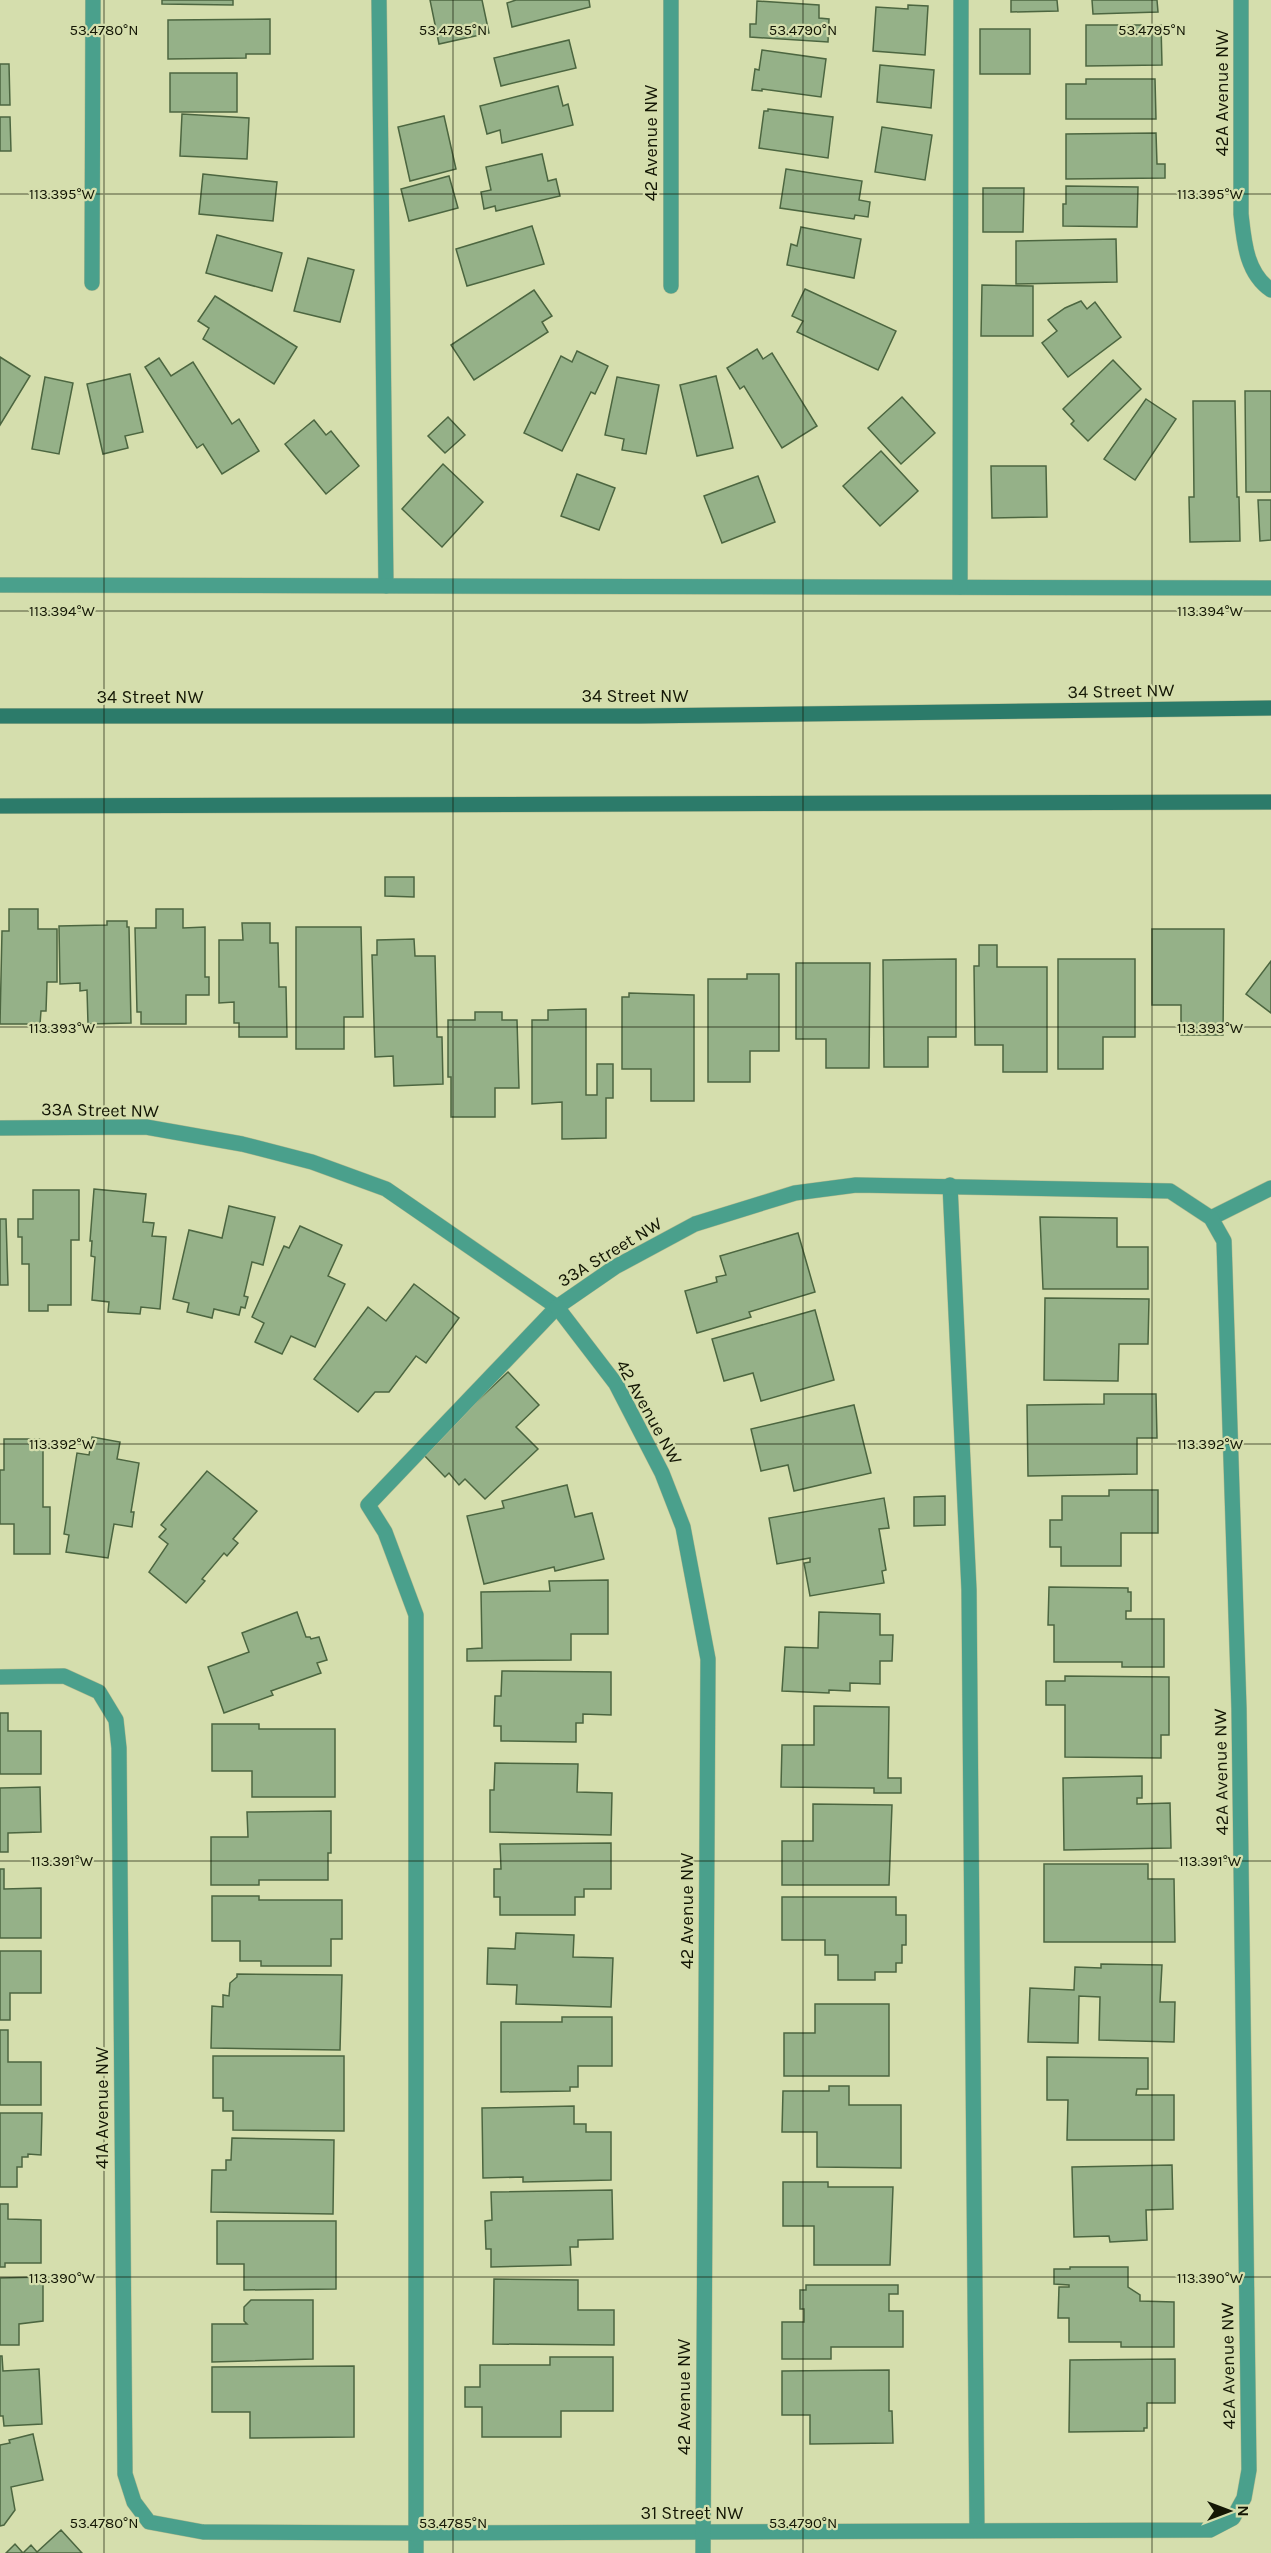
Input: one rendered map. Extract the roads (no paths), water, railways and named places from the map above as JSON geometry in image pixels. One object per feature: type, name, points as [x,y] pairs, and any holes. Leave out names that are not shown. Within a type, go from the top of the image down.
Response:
[{"type":"main road","name":"34 Street NW","points":[[0,716],[639,716],[1271,708]]},
{"type":"main road","points":[[0,806],[1271,802]]},
{"type":"street","points":[[92,283],[93,0]]},
{"type":"street","points":[[379,0],[386,586]]},
{"type":"street","name":"42 Avenue NW","points":[[671,0],[671,286]]},
{"type":"street","points":[[960,587],[961,0]]},
{"type":"street","name":"42A Avenue NW","points":[[1241,0],[1244,248],[1253,270],[1269,289]]},
{"type":"street","points":[[0,585],[1271,588]]},
{"type":"street","name":"33A Street NW","points":[[0,1128],[146,1127],[243,1144],[312,1162],[386,1189],[557,1306],[615,1267],[695,1224],[795,1193],[856,1185],[1170,1191],[1211,1218]]},
{"type":"street","points":[[950,1185],[969,1590],[977,2530]]},
{"type":"street","points":[[1211,1218],[1271,1188]]},
{"type":"street","name":"42A Avenue NW","points":[[1211,1218],[1224,1241],[1239,1709],[1249,2470],[1244,2498],[1233,2518]]},
{"type":"street","points":[[416,2553],[416,1615],[385,1532],[368,1505],[557,1306]]},
{"type":"street","name":"42 Avenue NW","points":[[557,1306],[615,1384],[662,1473],[683,1527],[708,1659],[703,2553]]},
{"type":"street","name":"41A Avenue NW","points":[[0,1677],[64,1676],[99,1692],[116,1720],[119,1748],[125,2474],[134,2502],[149,2522]]},
{"type":"street","name":"31 Street NW","points":[[149,2522],[203,2532],[703,2532],[1210,2530],[1233,2518]]}]
